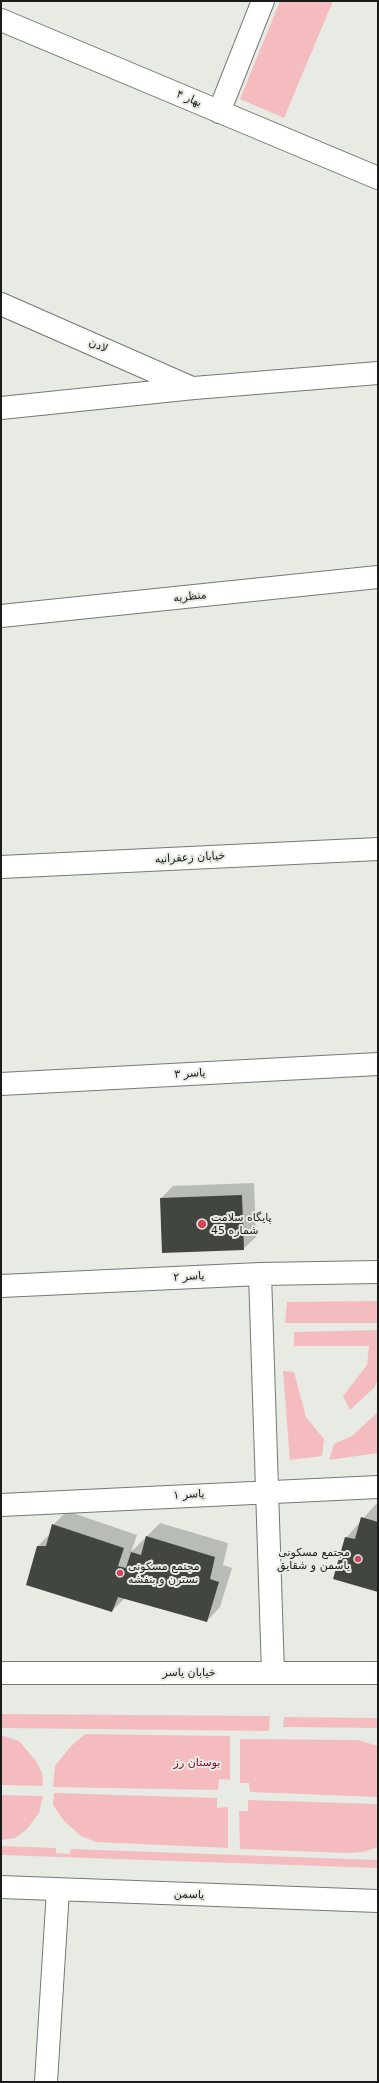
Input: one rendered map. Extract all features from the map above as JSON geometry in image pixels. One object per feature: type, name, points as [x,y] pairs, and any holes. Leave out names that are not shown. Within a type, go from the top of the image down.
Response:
[{"type":"street","points":[[219,112],[263,1]]},
{"type":"street","name":"بهار ۴","points":[[1,20],[378,178]]},
{"type":"street","name":"لادن","points":[[1,304],[194,388]]},
{"type":"street","points":[[1,408],[194,388],[378,373]]},
{"type":"street","name":"منظریه","points":[[1,616],[378,577]]},
{"type":"street","name":"خیابان زعفرانیه","points":[[1,867],[378,849]]},
{"type":"street","name":"یاسر ۳","points":[[1,1084],[378,1064]]},
{"type":"street","name":"یاسر ۲","points":[[1,1286],[260,1274],[378,1272]]},
{"type":"street","points":[[260,1274],[269,1491],[273,1673]]},
{"type":"street","name":"یاسر ۱","points":[[1,1505],[269,1491],[378,1487]]},
{"type":"street","name":"خیابان یاسر","points":[[1,1673],[378,1673]]},
{"type":"street","name":"یاسمن","points":[[1,1887],[378,1901]]},
{"type":"street","points":[[46,2082],[58,1890]]},
{"type":"green space","points":[[280,1],[333,1],[284,118],[240,99]]},
{"type":"green space","points":[[378,1301],[378,1323],[285,1323],[287,1302]]},
{"type":"green space","points":[[378,1330],[378,1380],[374,1388],[350,1410],[343,1396],[367,1365],[369,1346],[294,1346],[294,1332]]},
{"type":"green space","points":[[283,1371],[294,1372],[306,1417],[324,1439],[322,1456],[290,1460]]},
{"type":"green space","points":[[378,1412],[378,1453],[329,1460],[334,1444],[352,1436]]},
{"type":"green space","name":"بوستان رز","points":[[1,1714],[270,1716],[269,1731],[1,1728]]},
{"type":"green space","points":[[284,1717],[378,1718],[378,1728],[283,1727]]},
{"type":"green space","name":"بوستان رز","points":[[85,1734],[230,1736],[230,1780],[219,1779],[218,1790],[53,1787],[55,1766],[70,1747]]},
{"type":"green space","points":[[1,1735],[19,1741],[36,1761],[42,1773],[43,1786],[1,1785]]},
{"type":"green space","name":"بوستان رز","points":[[240,1739],[358,1740],[378,1746],[378,1797],[250,1792],[249,1783],[240,1783]]},
{"type":"green space","name":"بوستان رز","points":[[54,1793],[217,1798],[217,1808],[228,1807],[228,1848],[96,1842],[81,1836],[64,1821],[53,1805]]},
{"type":"green space","points":[[1,1795],[43,1796],[39,1813],[27,1829],[15,1838],[1,1840]]},
{"type":"green space","points":[[248,1800],[378,1804],[378,1847],[363,1852],[349,1853],[240,1849],[239,1811],[248,1811]]},
{"type":"green space","points":[[1,1846],[56,1848],[56,1853],[70,1854],[71,1849],[378,1860],[378,1868],[1,1855]]},
{"type":"building","name":"پایگاه سلامت شماره 45","points":[[242,1195],[244,1250],[162,1253],[160,1198]]},
{"type":"building","name":"مجتمع مسکونی یاسمن و شقایق","points":[[361,1517],[378,1522],[378,1592],[333,1579],[345,1537],[355,1539]]},
{"type":"building","name":"مجتمع مسکونی نسترن و بنفشه","points":[[52,1524],[124,1548],[118,1566],[126,1568],[131,1552],[141,1555],[146,1536],[215,1557],[210,1579],[219,1582],[207,1622],[118,1597],[112,1612],[26,1585],[37,1546],[46,1546]]},
{"type":"place","name":"پایگاه سلامت شماره 45","points":[[202,1224]]},
{"type":"place","name":"مجتمع مسکونی یاسمن و شقایق","points":[[358,1559]]},
{"type":"place","name":"مجتمع مسکونی نسترن و بنفشه","points":[[120,1573]]}]
